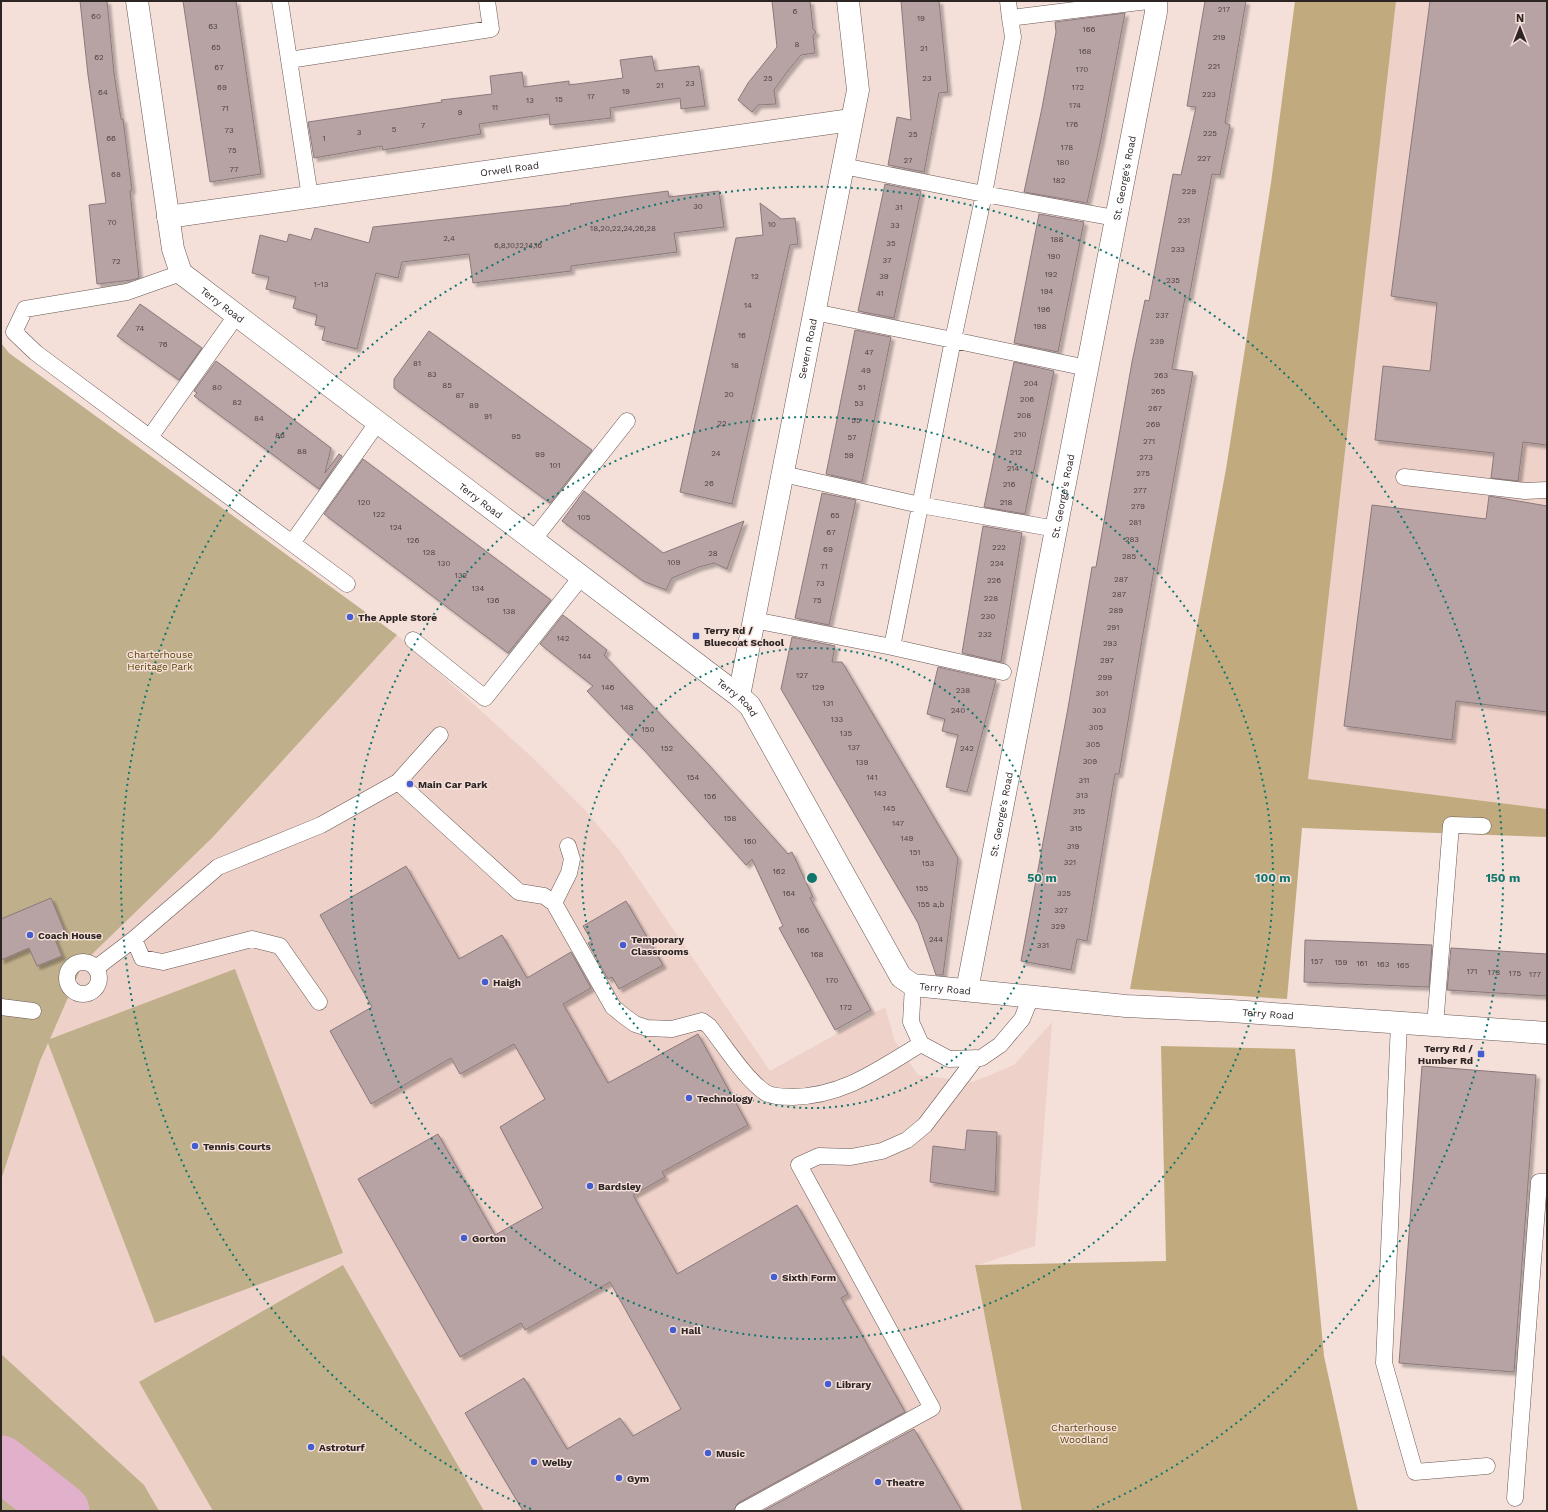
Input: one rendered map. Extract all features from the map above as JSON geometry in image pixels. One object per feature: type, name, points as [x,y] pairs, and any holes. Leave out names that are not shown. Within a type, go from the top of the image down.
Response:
[{"type":"street","points":[[137,1],[168,217],[176,259],[181,273]]},
{"type":"street","name":"Severn Road","points":[[739,696],[858,90],[848,1]]},
{"type":"street","name":"St. George's Road","points":[[967,990],[1156,12],[1156,1]]},
{"type":"street","name":"Orwell Road","points":[[168,217],[851,120]]},
{"type":"street","name":"Terry Road","points":[[181,273],[582,576],[750,706],[901,977],[913,985],[1126,1006],[1547,1033]]},
{"type":"lane","points":[[280,1],[310,197]]},
{"type":"lane","points":[[289,60],[491,29],[487,1]]},
{"type":"lane","points":[[892,647],[953,340],[984,194],[1013,37],[1008,1]]},
{"type":"lane","points":[[1010,18],[1148,1]]},
{"type":"lane","points":[[842,166],[1115,218]]},
{"type":"lane","points":[[181,273],[128,292],[25,309],[14,332],[36,353],[347,584]]},
{"type":"lane","points":[[814,312],[1087,368]]},
{"type":"lane","points":[[150,438],[236,316]]},
{"type":"lane","points":[[533,540],[627,420]]},
{"type":"lane","points":[[292,543],[378,422]]},
{"type":"lane","points":[[783,474],[920,505],[1056,529]]},
{"type":"lane","points":[[1404,478],[1525,491],[1547,490]]},
{"type":"lane","points":[[413,640],[486,698],[582,576]]},
{"type":"lane","points":[[754,620],[892,647],[1004,672]]},
{"type":"lane","points":[[96,968],[134,939],[218,867],[321,825],[398,782],[440,736]]},
{"type":"lane","points":[[398,782],[521,894],[544,896],[554,903],[614,1007],[635,1024],[647,1028],[672,1029],[702,1021],[709,1026],[753,1081],[767,1094],[782,1097],[805,1097],[847,1086],[874,1074],[921,1044]]},
{"type":"lane","points":[[1435,1026],[1451,825],[1483,826]]},
{"type":"lane","points":[[554,903],[569,873],[572,859],[568,846]]},
{"type":"lane","points":[[134,939],[142,958],[163,962],[252,939],[280,946],[319,1002]]},
{"type":"lane","points":[[913,985],[911,1022],[921,1044],[949,1059],[981,1058],[1000,1045],[1022,1019],[1031,997]]},
{"type":"lane","points":[[1,1007],[33,1012]]},
{"type":"lane","points":[[1400,1023],[1384,1363],[1414,1472],[1487,1466]]},
{"type":"lane","points":[[743,1511],[932,1408],[799,1165],[819,1156],[851,1157],[882,1151],[906,1140],[925,1125],[976,1058]]},
{"type":"lane","points":[[1515,1498],[1539,1182],[1547,1182]]},
{"type":"shaded area","points":[[1396,1],[1547,1],[1547,809],[1308,779]]},
{"type":"shaded area","points":[[397,635],[535,760],[584,809],[619,850],[770,1071],[885,1007],[895,1041],[918,1075],[973,1082],[1014,1065],[1052,1022],[1035,1246],[975,1266],[1022,1511],[131,1511],[1,1399],[1,1180],[47,1040],[83,963],[213,837]]},
{"type":"green space","points":[[1295,1],[1396,1],[1308,779],[1547,809],[1547,837],[1302,828],[1287,999],[1130,989],[1226,469],[1271,183]]},
{"type":"green space","name":"Charterhouse Heritage Park","points":[[1,343],[9,353],[397,635],[213,837],[83,963],[50,1039],[235,969],[343,1253],[155,1323],[48,1043],[40,1061],[1,1180]]},
{"type":"green space","name":"Charterhouse Woodland","points":[[1161,1046],[1295,1049],[1324,1356],[1358,1511],[1022,1511],[975,1265],[1166,1261]]},
{"type":"green space","name":"Astroturf","points":[[343,1265],[484,1511],[213,1511],[139,1382]]},
{"type":"green space","points":[[1,1354],[144,1485],[159,1511],[1,1511]]},
{"type":"building","points":[[80,1],[107,1],[114,73],[121,119],[123,119],[132,190],[130,191],[139,278],[132,280],[97,284],[89,205],[106,203],[88,75]]},
{"type":"building","points":[[183,1],[236,1],[261,174],[210,182]]},
{"type":"building","points":[[772,1],[810,1],[813,29],[816,32],[813,36],[815,53],[801,55],[787,72],[774,90],[776,104],[758,105],[752,112],[738,100],[748,83],[777,47]]},
{"type":"building","points":[[901,1],[939,1],[948,92],[939,93],[924,172],[888,165],[897,117],[911,120]]},
{"type":"building","points":[[1205,1],[1246,1],[1225,123],[1230,125],[1220,175],[1212,174],[1189,298],[1185,298],[1179,329],[1172,369],[1193,372],[1157,571],[1154,570],[1119,774],[1115,774],[1087,941],[1077,939],[1071,970],[1021,961],[1068,708],[1092,567],[1096,567],[1132,362],[1145,300],[1149,301],[1173,174],[1181,175],[1196,107],[1187,106]]},
{"type":"building","points":[[1430,1],[1547,1],[1547,445],[1523,442],[1518,481],[1491,478],[1494,453],[1375,440],[1383,366],[1430,371],[1437,303],[1391,296]]},
{"type":"building","points":[[1125,13],[1087,203],[1024,192],[1056,32],[1055,22]]},
{"type":"building","points":[[652,56],[655,71],[699,66],[705,106],[681,109],[680,98],[610,108],[611,118],[550,125],[549,114],[479,124],[481,134],[383,150],[382,146],[314,158],[308,122],[442,102],[441,100],[492,94],[490,76],[522,72],[524,87],[569,81],[569,85],[623,78],[620,60]]},
{"type":"building","points":[[885,184],[921,191],[894,318],[858,311]]},
{"type":"building","points":[[668,191],[669,197],[719,191],[724,227],[674,233],[677,252],[571,266],[571,271],[473,283],[469,254],[402,262],[398,278],[376,273],[357,349],[322,340],[325,327],[315,325],[317,315],[293,308],[296,297],[266,289],[269,277],[252,273],[260,235],[287,242],[289,234],[311,240],[315,228],[369,243],[373,227],[571,205],[570,204]]},
{"type":"building","points":[[760,203],[781,219],[795,218],[798,244],[790,245],[732,504],[680,492],[736,238],[763,235]]},
{"type":"building","points":[[1039,214],[1084,222],[1058,352],[1014,343]]},
{"type":"building","points":[[140,304],[202,348],[179,380],[117,336]]},
{"type":"building","points":[[855,330],[891,337],[862,482],[826,474]]},
{"type":"building","points":[[429,331],[592,450],[550,503],[394,388],[394,379]]},
{"type":"building","points":[[216,361],[331,448],[325,473],[339,454],[342,456],[319,489],[194,396],[197,393],[194,391]]},
{"type":"building","points":[[1014,362],[1054,371],[1025,514],[984,507]]},
{"type":"building","points":[[363,459],[551,600],[508,653],[324,514]]},
{"type":"building","points":[[584,491],[663,553],[744,521],[727,569],[714,563],[699,567],[672,578],[666,590],[643,581],[562,521]]},
{"type":"building","points":[[822,493],[856,500],[829,625],[795,618]]},
{"type":"building","points":[[1489,496],[1547,506],[1547,712],[1456,701],[1452,740],[1344,726],[1372,505],[1486,519]]},
{"type":"building","points":[[983,526],[1022,533],[1001,662],[962,653]]},
{"type":"building","points":[[563,615],[607,650],[604,655],[708,764],[788,854],[792,852],[813,897],[810,898],[871,1010],[835,1030],[779,928],[783,926],[752,859],[746,865],[645,751],[587,691],[593,686],[540,644]]},
{"type":"building","points":[[792,637],[835,646],[832,662],[842,662],[958,858],[943,975],[936,975],[918,923],[781,689]]},
{"type":"building","points":[[938,667],[996,680],[967,792],[946,787],[958,735],[942,731],[945,719],[927,714]]},
{"type":"building","points":[[406,866],[459,959],[502,935],[527,978],[571,952],[591,988],[563,1004],[608,1083],[698,1034],[748,1125],[662,1172],[665,1177],[633,1195],[677,1274],[797,1205],[848,1294],[841,1298],[905,1412],[738,1503],[734,1511],[523,1511],[465,1413],[524,1378],[567,1449],[620,1418],[633,1436],[681,1409],[610,1282],[525,1330],[521,1323],[460,1357],[358,1179],[438,1134],[495,1235],[543,1208],[500,1127],[545,1099],[514,1044],[460,1074],[451,1058],[371,1104],[330,1031],[372,1007],[320,915]]},
{"type":"building","name":"Coach House","points":[[51,898],[65,932],[54,937],[62,956],[37,966],[29,948],[1,960],[1,919]]},
{"type":"building","name":"Temporary Classrooms","points":[[626,901],[663,965],[619,989],[612,977],[608,979],[588,943],[592,941],[583,926]]},
{"type":"building","points":[[1305,940],[1432,945],[1429,987],[1304,982]]},
{"type":"building","points":[[1451,948],[1547,954],[1547,996],[1447,990]]},
{"type":"building","points":[[1422,1066],[1536,1075],[1514,1372],[1399,1363]]},
{"type":"building","points":[[967,1130],[997,1132],[995,1192],[930,1182],[933,1146],[965,1150]]},
{"type":"building","name":"Theatre","points":[[914,1429],[962,1511],[763,1511]]},
{"type":"waterway","points":[[1,1463],[62,1511]]},
{"type":"place","name":"The Apple Store","points":[[350,617]]},
{"type":"place","name":"Terry Rd / Bluecoat School","points":[[696,636]]},
{"type":"place","name":"Main Car Park","points":[[410,784]]},
{"type":"place","name":"Coach House","points":[[30,935]]},
{"type":"place","name":"Temporary Classrooms","points":[[623,945]]},
{"type":"place","name":"Haigh","points":[[485,982]]},
{"type":"place","name":"Terry Rd / Humber Rd","points":[[1481,1054]]},
{"type":"place","name":"Technology","points":[[689,1098]]},
{"type":"place","name":"Tennis Courts","points":[[195,1146]]},
{"type":"place","name":"Bardsley","points":[[590,1186]]},
{"type":"place","name":"Gorton","points":[[464,1238]]},
{"type":"place","name":"Sixth Form","points":[[774,1277]]},
{"type":"place","name":"Hall","points":[[673,1330]]},
{"type":"place","name":"Library","points":[[828,1384]]},
{"type":"place","name":"Astroturf","points":[[311,1447]]},
{"type":"place","name":"Music","points":[[708,1453]]},
{"type":"place","name":"Welby","points":[[534,1462]]},
{"type":"place","name":"Gym","points":[[619,1478]]},
{"type":"place","name":"Theatre","points":[[878,1482]]}]
